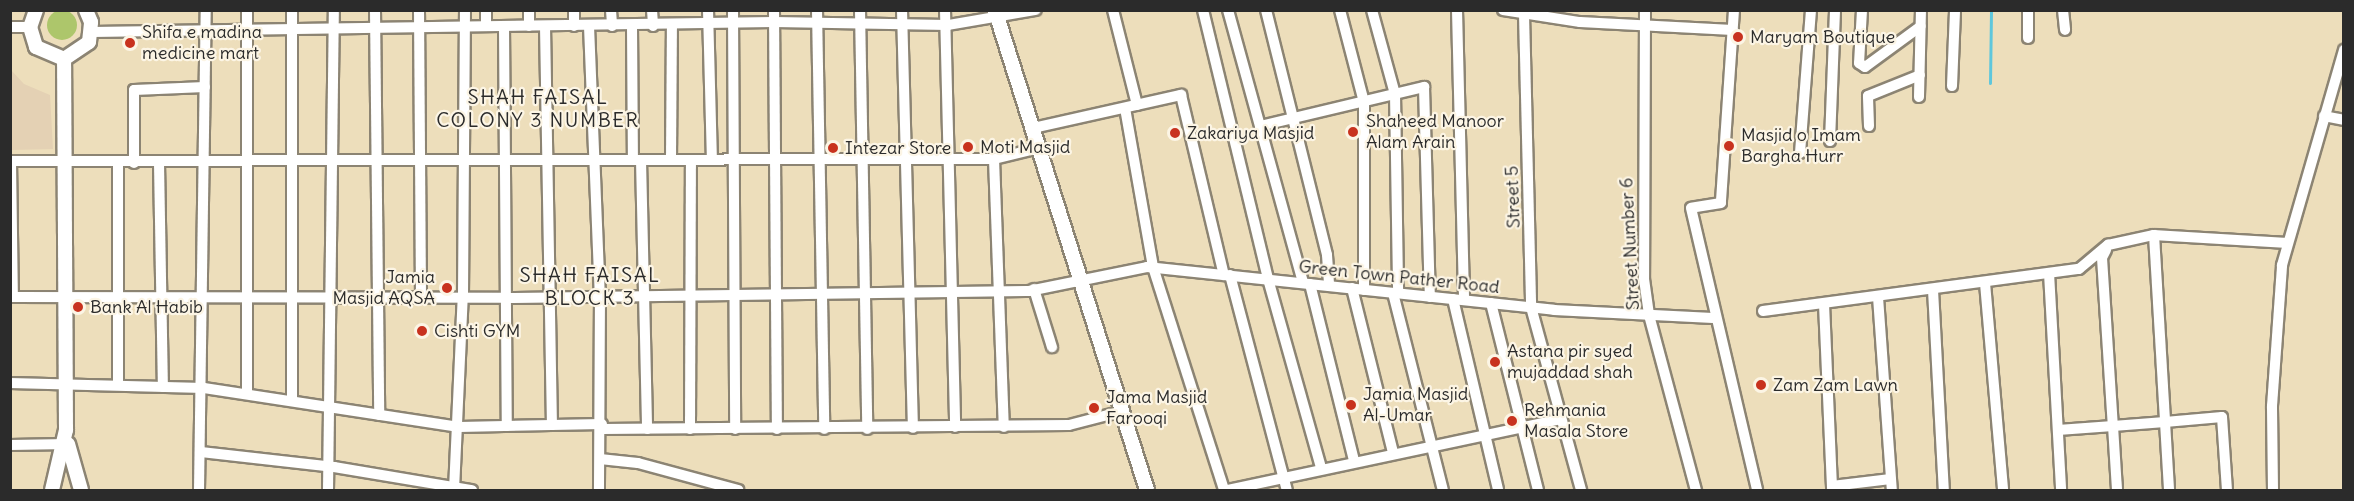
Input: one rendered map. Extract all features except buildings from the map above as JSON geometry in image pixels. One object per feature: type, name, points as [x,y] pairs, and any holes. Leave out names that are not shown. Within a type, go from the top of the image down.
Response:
[{"type":"street","points":[[36,10],[30,27],[36,47],[64,59],[83,50],[92,32],[86,10]]},
{"type":"street","points":[[199,490],[206,296],[206,10]]},
{"type":"street","points":[[247,10],[247,394]]},
{"type":"street","points":[[292,10],[292,401]]},
{"type":"street","points":[[328,490],[333,408],[334,10]]},
{"type":"street","points":[[375,10],[374,162],[379,415]]},
{"type":"street","points":[[419,10],[418,161],[421,296]]},
{"type":"street","points":[[454,489],[459,427],[463,296],[465,10]]},
{"type":"street","points":[[486,10],[486,26]]},
{"type":"street","points":[[529,10],[529,26]]},
{"type":"street","points":[[574,10],[574,26]]},
{"type":"street","points":[[611,10],[612,26]]},
{"type":"street","points":[[652,10],[653,26]]},
{"type":"street","points":[[708,10],[712,160]]},
{"type":"street","points":[[733,10],[731,294],[735,429]]},
{"type":"street","points":[[817,10],[824,429]]},
{"type":"street","points":[[860,10],[858,159],[867,429]]},
{"type":"street","points":[[902,10],[903,159],[913,428]]},
{"type":"street","points":[[945,10],[948,26],[948,159],[955,427]]},
{"type":"street","points":[[92,32],[206,28],[672,26],[733,24],[774,16],[817,24],[948,26],[996,15],[1036,10]]},
{"type":"street","points":[[1113,10],[1137,105]]},
{"type":"street","points":[[1203,10],[1268,279],[1321,468]]},
{"type":"street","points":[[1228,10],[1354,461]]},
{"type":"street","points":[[1266,10],[1294,118],[1329,286]]},
{"type":"street","points":[[1340,10],[1364,102],[1364,290]]},
{"type":"street","points":[[1372,10],[1395,94],[1396,293],[1435,446],[1443,490]]},
{"type":"street","points":[[1457,10],[1458,300],[1498,490]]},
{"type":"street","points":[[1503,10],[1580,22],[1733,30]]},
{"type":"street","points":[[1580,22],[1581,10]]},
{"type":"street","name":"Street Number 6","points":[[1645,10],[1643,25],[1649,315],[1696,490]]},
{"type":"street","points":[[1734,10],[1721,203],[1691,208],[1713,318],[1757,490]]},
{"type":"street","points":[[1800,153],[1811,10]]},
{"type":"street","points":[[1830,141],[1835,10]]},
{"type":"street","points":[[1862,10],[1859,63],[1865,67],[1921,26]]},
{"type":"street","points":[[1919,97],[1921,10]]},
{"type":"street","points":[[1952,86],[1955,10]]},
{"type":"street","points":[[2028,10],[2028,38]]},
{"type":"street","points":[[2064,10],[2065,30]]},
{"type":"street","name":"Street 5","points":[[1532,13],[1531,307],[1581,490]]},
{"type":"street","points":[[996,15],[1082,278],[1147,490]]},
{"type":"street","points":[[774,16],[777,429]]},
{"type":"street","points":[[504,26],[507,426]]},
{"type":"street","points":[[545,26],[552,425]]},
{"type":"street","points":[[589,26],[600,295],[602,427],[599,490]]},
{"type":"street","points":[[632,26],[644,294],[647,429]]},
{"type":"street","points":[[671,160],[672,26]]},
{"type":"street","points":[[10,27],[30,27]]},
{"type":"street","points":[[2273,490],[2272,406],[2287,243],[2343,50]]},
{"type":"street","points":[[52,490],[66,439],[64,59]]},
{"type":"street","points":[[1869,126],[1868,96],[1920,75]]},
{"type":"street","points":[[134,163],[134,90],[205,87]]},
{"type":"street","points":[[1260,126],[1424,87],[1430,297]]},
{"type":"street","points":[[1033,128],[1181,95],[1227,275],[1287,490]]},
{"type":"street","points":[[1125,108],[1153,267],[1228,490],[1393,452],[1485,436],[1561,418]]},
{"type":"street","points":[[2324,116],[2343,120]]},
{"type":"street","points":[[12,297],[11,161],[159,163],[205,160],[293,162],[334,160],[465,163],[732,159],[994,159],[1039,148]]},
{"type":"street","points":[[994,159],[1004,427]]},
{"type":"street","points":[[690,429],[691,160]]},
{"type":"street","points":[[118,163],[118,385]]},
{"type":"street","points":[[159,163],[163,387]]},
{"type":"street","points":[[1762,311],[2079,269],[2108,245],[2154,235],[2287,243]]},
{"type":"street","points":[[2154,235],[2169,490]]},
{"type":"street","points":[[2108,245],[2102,258],[2117,490]]},
{"type":"street","name":"Green Town Pather Road","points":[[12,297],[377,295],[507,298],[549,294],[951,292],[1034,289],[1082,278],[1153,267],[1531,307],[1713,318]]},
{"type":"street","points":[[2049,273],[2061,490]]},
{"type":"street","points":[[1985,283],[2003,490]]},
{"type":"street","points":[[1352,288],[1393,452]]},
{"type":"street","points":[[1034,289],[1052,347]]},
{"type":"street","points":[[1933,290],[1944,490]]},
{"type":"street","points":[[1878,297],[1892,490]]},
{"type":"street","points":[[1491,303],[1538,490]]},
{"type":"street","points":[[1824,304],[1832,488],[1891,479]]},
{"type":"street","points":[[10,383],[204,388],[459,427],[552,425],[647,429],[867,429],[1004,427],[1069,425],[1123,411]]},
{"type":"street","points":[[2058,430],[2222,417],[2227,490]]},
{"type":"street","points":[[10,445],[66,439]]},
{"type":"street","points":[[66,439],[81,490]]},
{"type":"street","points":[[201,452],[330,466],[454,489],[472,490]]},
{"type":"street","points":[[600,459],[638,463],[738,490]]},
{"type":"shaded area","points":[[11,70],[24,84],[50,95],[53,149],[11,150]]},
{"type":"green space","points":[[62,10],[73,14],[77,25],[73,36],[62,40],[51,36],[47,25],[51,14]]},
{"type":"waterway","points":[[1990,83],[1991,10]]},
{"type":"place","name":"Maryam Boutique","points":[[1738,37]]},
{"type":"place","name":"Shifa e madina medicine mart","points":[[130,43]]},
{"type":"place","name":"Shaheed Manoor Alam Arain","points":[[1353,132]]},
{"type":"place","name":"Zakariya Masjid","points":[[1175,133]]},
{"type":"place","name":"Masjid o Imam Bargha Hurr","points":[[1729,146]]},
{"type":"place","name":"Moti Masjid","points":[[968,147]]},
{"type":"place","name":"Intezar Store","points":[[833,148]]},
{"type":"place","name":"Jamia Masjid AQSA","points":[[447,288]]},
{"type":"place","name":"Bank Al Habib","points":[[78,307]]},
{"type":"place","name":"Cishti GYM","points":[[422,331]]},
{"type":"place","name":"Astana pir syed mujaddad shah","points":[[1495,362]]},
{"type":"place","name":"Zam Zam Lawn","points":[[1761,385]]},
{"type":"place","name":"Jamia Masjid Al-Umar","points":[[1351,405]]},
{"type":"place","name":"Jama Masjid Farooqi","points":[[1094,408]]},
{"type":"place","name":"Rehmania Masala Store","points":[[1512,421]]},
{"type":"district","name":"SHAH FAISAL COLONY 3 NUMBER","points":[[538,108]]},
{"type":"district","name":"SHAH FAISAL BLOCK 3","points":[[590,286]]}]
